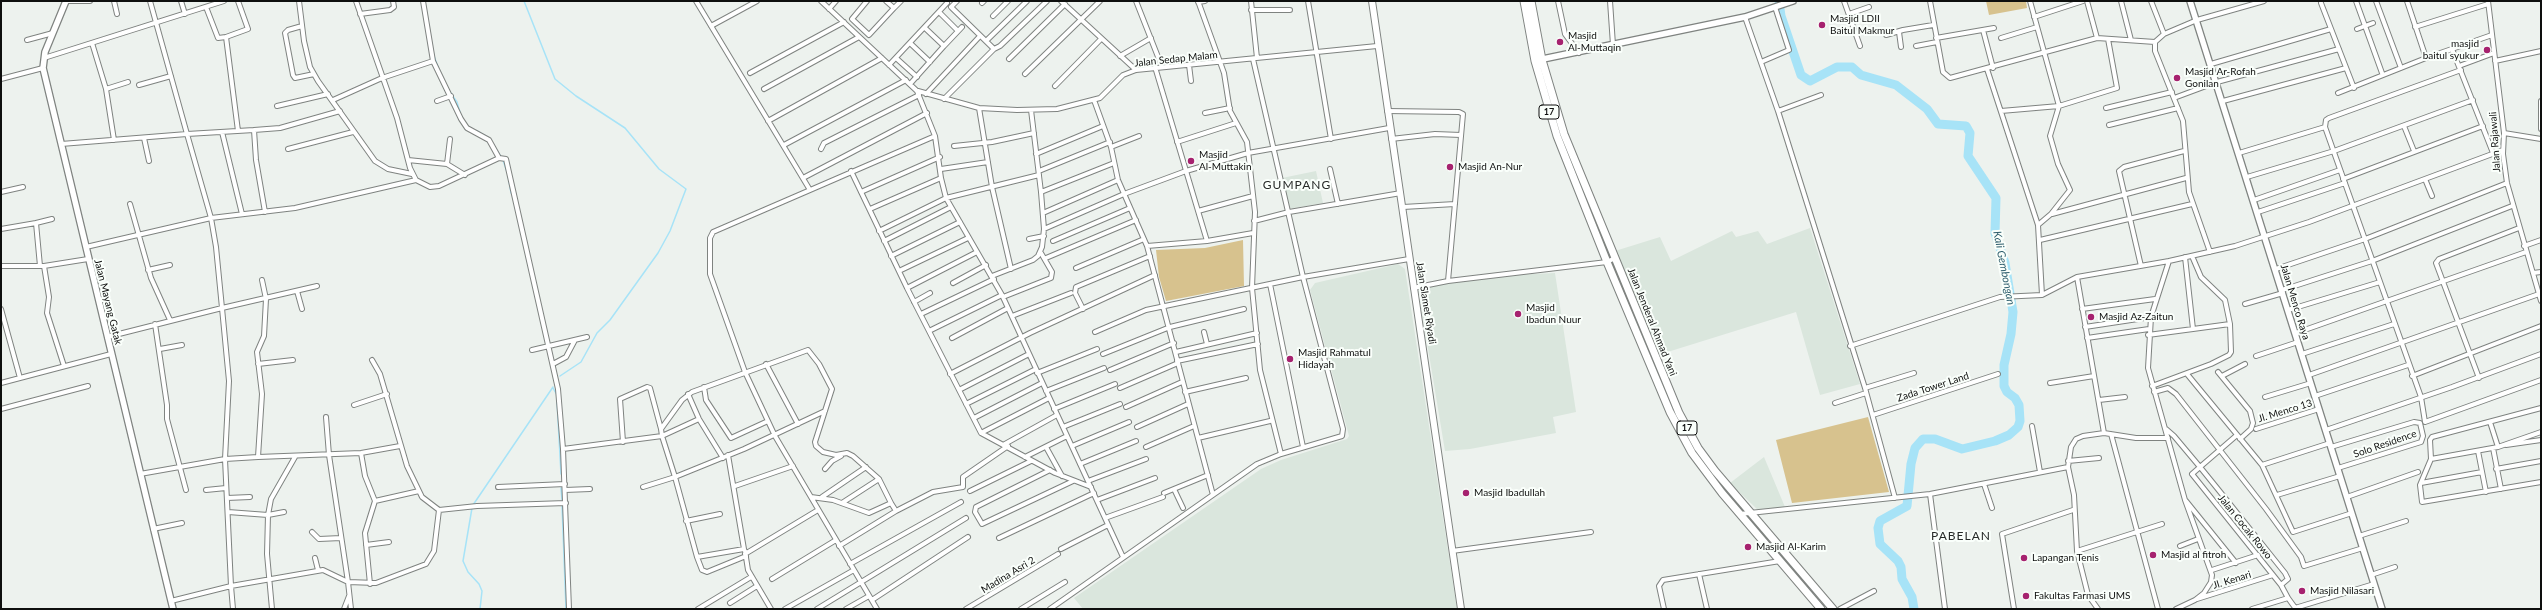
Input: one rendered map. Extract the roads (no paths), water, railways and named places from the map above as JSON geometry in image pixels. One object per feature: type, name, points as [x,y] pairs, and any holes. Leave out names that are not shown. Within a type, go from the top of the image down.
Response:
[{"type":"highway","name":"Jalan Jenderal Ahmad Yani","points":[[1524,1],[1555,130],[1607,262],[1676,424],[1704,469],[1740,514],[1821,609]]},
{"type":"highway","name":"Jalan Jenderal Ahmad Yani","points":[[1531,1],[1538,60],[1566,139],[1645,335],[1688,430],[1715,471],[1833,609]]},
{"type":"main road","name":"Jalan Slamet Riyadi","points":[[1372,1],[1389,128],[1401,193],[1413,288],[1461,609]]},
{"type":"street","points":[[66,1],[90,1]]},
{"type":"street","name":"Jalan Mayang Gatak","points":[[66,1],[43,58],[43,68],[173,609]]},
{"type":"street","points":[[114,1],[117,14]]},
{"type":"street","points":[[150,1],[211,218],[216,247],[229,381],[225,459],[233,609]]},
{"type":"street","points":[[181,1],[185,14]]},
{"type":"street","points":[[43,58],[224,1]]},
{"type":"street","points":[[206,7],[218,38],[226,37],[248,29],[238,1]]},
{"type":"street","points":[[299,1],[302,26],[314,74],[371,157],[380,165],[412,174]]},
{"type":"street","points":[[356,1],[397,118],[412,174],[416,180]]},
{"type":"street","points":[[360,14],[390,10],[394,6],[394,1]]},
{"type":"street","points":[[423,1],[433,61],[450,96],[467,128],[489,140],[508,168],[558,389],[566,503],[569,609]]},
{"type":"street","points":[[696,1],[810,190]]},
{"type":"street","points":[[711,26],[757,1]]},
{"type":"street","points":[[821,1],[918,93],[927,112],[935,136],[940,157],[941,178],[946,198],[1003,296],[1028,354],[1123,557]]},
{"type":"street","points":[[829,9],[836,1]]},
{"type":"street","points":[[867,1],[852,17],[861,28],[870,34],[901,1]]},
{"type":"street","points":[[886,1],[894,8]]},
{"type":"street","points":[[951,7],[957,1]]},
{"type":"street","points":[[994,16],[1008,1]]},
{"type":"street","points":[[986,41],[1027,1]]},
{"type":"street","points":[[944,99],[994,49],[1000,46],[1047,1]]},
{"type":"street","points":[[1025,74],[1100,1]]},
{"type":"street","points":[[1136,1],[1162,67]]},
{"type":"street","points":[[1205,1],[1198,2],[1219,63],[1224,73],[1230,108],[1236,123],[1247,142],[1253,196],[1254,221],[1252,288],[1258,344],[1264,389],[1281,454]]},
{"type":"street","points":[[1050,609],[1257,464],[1281,454],[1342,436],[1344,432],[1303,277],[1274,148],[1255,59],[1251,1]]},
{"type":"street","points":[[1308,1],[1331,139]]},
{"type":"street","points":[[1558,1],[1565,34],[1579,53]]},
{"type":"street","points":[[1613,45],[1610,1],[1615,1]]},
{"type":"street","points":[[1844,1],[1860,46]]},
{"type":"street","points":[[1930,1],[1933,25],[1943,72],[1947,77],[1993,68],[2097,38],[2155,42],[2164,34],[2197,20],[2264,1]]},
{"type":"street","points":[[2030,1],[2059,106],[2050,136],[2058,164],[2070,190],[2051,214],[2038,225]]},
{"type":"street","points":[[2034,17],[2083,1]]},
{"type":"street","points":[[2087,1],[2097,38]]},
{"type":"street","points":[[2121,1],[2131,40]]},
{"type":"street","points":[[2151,1],[2164,34]]},
{"type":"street","name":"Jalan Menco Raya","points":[[2190,1],[2217,82],[2382,609]]},
{"type":"street","points":[[2356,1],[2382,73]]},
{"type":"street","points":[[2376,1],[2401,68]]},
{"type":"street","points":[[2408,1],[2426,58]]},
{"type":"street","points":[[889,65],[939,12],[946,2],[994,49]]},
{"type":"street","points":[[1009,59],[1063,2],[1080,20],[1136,70]]},
{"type":"street","points":[[1538,60],[1579,53],[1745,17],[1790,2]]},
{"type":"street","points":[[2321,3],[2354,88]]},
{"type":"street","points":[[2415,27],[2488,3]]},
{"type":"street","name":"Jalan Rajawali","points":[[2488,3],[2504,133],[2503,150],[2506,183],[2541,301]]},
{"type":"street","points":[[1761,62],[1789,50],[1776,7]]},
{"type":"street","points":[[1848,14],[1869,7]]},
{"type":"street","points":[[1251,10],[1290,10]]},
{"type":"street","points":[[939,12],[958,30]]},
{"type":"street","points":[[1745,17],[1778,111],[1850,346],[1865,388],[1896,498]]},
{"type":"street","points":[[750,72],[844,22]]},
{"type":"street","points":[[2357,29],[2373,23]]},
{"type":"street","points":[[1886,36],[1933,25]]},
{"type":"street","points":[[302,26],[288,30],[285,34],[293,75],[295,78],[314,74]]},
{"type":"street","points":[[910,84],[962,27]]},
{"type":"street","points":[[856,33],[861,28]]},
{"type":"street","points":[[924,28],[944,46]]},
{"type":"street","points":[[1916,46],[1936,40],[1994,28]]},
{"type":"street","points":[[2002,38],[2037,28]]},
{"type":"street","points":[[2211,64],[2331,29]]},
{"type":"street","points":[[1983,30],[1993,68]]},
{"type":"street","points":[[1899,32],[1901,46]]},
{"type":"street","points":[[27,40],[53,33]]},
{"type":"street","points":[[2338,93],[2354,88],[2426,58],[2492,35]]},
{"type":"street","points":[[926,94],[980,36]]},
{"type":"street","points":[[226,37],[238,131]]},
{"type":"street","points":[[764,89],[859,37]]},
{"type":"street","points":[[1120,56],[1151,38]]},
{"type":"street","points":[[1055,86],[1101,39]]},
{"type":"street","points":[[2001,111],[2059,106],[2117,88],[2108,39]]},
{"type":"street","points":[[92,42],[106,89],[114,140]]},
{"type":"street","points":[[2155,42],[2155,51],[2183,120],[2186,178],[2192,204],[2210,252]]},
{"type":"street","points":[[910,43],[930,62]]},
{"type":"street","name":"Jalan Sedap Malam","points":[[918,93],[979,108],[1031,110],[1068,107],[1094,100],[1104,95],[1124,76],[1136,70],[1219,63],[1378,46]]},
{"type":"street","points":[[2174,98],[2217,82],[2339,49]]},
{"type":"street","points":[[2452,49],[2493,153]]},
{"type":"street","points":[[2495,61],[2541,51]]},
{"type":"street","points":[[2494,53],[2460,68],[2329,118],[2326,120],[2325,127],[2412,376],[2421,397],[2426,422],[2541,380]]},
{"type":"street","points":[[768,120],[882,58]]},
{"type":"street","points":[[896,58],[917,77]]},
{"type":"street","points":[[333,100],[382,78],[433,61]]},
{"type":"street","points":[[1189,65],[1191,81]]},
{"type":"street","points":[[1,78],[43,68]]},
{"type":"street","points":[[1155,68],[1208,241]]},
{"type":"street","points":[[2223,101],[2346,68]]},
{"type":"street","points":[[1987,69],[2038,225],[2042,295]]},
{"type":"street","points":[[139,85],[171,76]]},
{"type":"street","points":[[784,145],[906,80]]},
{"type":"street","points":[[106,89],[128,82]]},
{"type":"street","points":[[2106,108],[2172,92]]},
{"type":"street","points":[[821,149],[824,143],[918,93]]},
{"type":"street","points":[[278,106],[328,94]]},
{"type":"street","points":[[1778,111],[1821,95]]},
{"type":"street","points":[[437,101],[450,96]]},
{"type":"street","points":[[1094,100],[1110,142],[1118,180],[1147,246],[1170,327],[1182,382],[1213,495]]},
{"type":"street","points":[[2247,177],[2334,151],[2473,100]]},
{"type":"street","points":[[2541,101],[2541,129]]},
{"type":"street","points":[[979,108],[992,187],[1011,269]]},
{"type":"street","points":[[1205,113],[1230,108]]},
{"type":"street","points":[[2108,125],[2178,108]]},
{"type":"street","points":[[921,314],[993,277],[1033,260],[1041,253],[1044,230],[1031,110]]},
{"type":"street","points":[[61,144],[280,128],[340,111]]},
{"type":"street","points":[[1387,111],[1459,112],[1463,117],[1448,281]]},
{"type":"street","points":[[803,178],[927,112]]},
{"type":"street","points":[[1177,142],[1236,123]]},
{"type":"street","points":[[1036,154],[1104,126]]},
{"type":"street","points":[[2404,126],[2414,151]]},
{"type":"street","points":[[2343,179],[2483,126]]},
{"type":"street","points":[[2239,153],[2325,127]]},
{"type":"street","points":[[1044,230],[1124,194],[1186,171],[1248,153],[1389,128]]},
{"type":"street","points":[[254,130],[256,160],[265,212]]},
{"type":"street","points":[[222,132],[242,214]]},
{"type":"street","points":[[288,149],[353,132]]},
{"type":"street","points":[[954,146],[984,143],[1034,133]]},
{"type":"street","points":[[2504,133],[2541,139]]},
{"type":"street","points":[[1391,139],[1435,134],[1461,135]]},
{"type":"street","points":[[876,608],[775,436],[745,372],[711,281],[710,238],[714,232],[851,171],[935,136]]},
{"type":"street","points":[[1111,147],[1139,136]]},
{"type":"street","points":[[144,138],[149,161]]},
{"type":"street","points":[[447,164],[450,139]]},
{"type":"street","points":[[880,231],[946,198],[992,187],[1039,173],[1110,142]]},
{"type":"street","points":[[1850,346],[1950,313],[2008,297],[2042,295],[2077,277],[2192,256],[2265,236],[2352,206],[2503,150]]},
{"type":"street","points":[[2141,266],[2119,178],[2120,168],[2184,151]]},
{"type":"street","points":[[861,192],[940,157]]},
{"type":"street","points":[[86,247],[211,218],[292,208],[416,180],[435,187],[501,158]]},
{"type":"street","points":[[408,160],[447,164],[465,175]]},
{"type":"street","points":[[941,168],[988,162]]},
{"type":"street","points":[[1041,192],[1114,163]]},
{"type":"street","points":[[1330,169],[1338,204]]},
{"type":"street","points":[[2254,200],[2340,170]]},
{"type":"street","points":[[851,171],[907,288],[981,433],[1003,445],[1008,446],[1031,461],[1062,477],[1091,488]]},
{"type":"street","points":[[870,210],[941,178]]},
{"type":"street","points":[[2051,214],[2186,178]]},
{"type":"street","points":[[2425,179],[2432,196]]},
{"type":"street","points":[[1042,213],[1118,180]]},
{"type":"street","points":[[2276,269],[2365,240],[2506,183]]},
{"type":"street","points":[[2258,212],[2344,184]]},
{"type":"street","points":[[1,192],[23,187]]},
{"type":"street","points":[[1254,221],[1289,212],[1401,193]]},
{"type":"street","points":[[1198,211],[1253,196]]},
{"type":"street","points":[[130,204],[148,270],[170,320]]},
{"type":"street","points":[[1403,207],[1456,204]]},
{"type":"street","points":[[2040,240],[2192,204]]},
{"type":"street","points":[[2245,304],[2372,261],[2512,206]]},
{"type":"street","points":[[884,240],[951,207]]},
{"type":"street","points":[[1054,241],[1130,208]]},
{"type":"street","points":[[1,229],[52,219]]},
{"type":"street","points":[[1046,258],[1136,220]]},
{"type":"street","points":[[892,256],[960,222]]},
{"type":"street","points":[[36,223],[42,266],[49,297],[47,313],[64,366]]},
{"type":"street","points":[[2479,378],[2436,265],[2439,259],[2519,228]]},
{"type":"street","points":[[1147,246],[1208,241],[1253,232]]},
{"type":"street","points":[[1029,240],[1044,236]]},
{"type":"street","points":[[899,271],[968,238]]},
{"type":"street","points":[[1076,268],[1144,239]]},
{"type":"street","points":[[2524,246],[2541,240]]},
{"type":"street","points":[[907,288],[977,252]]},
{"type":"street","points":[[2296,333],[2444,283],[2526,252]]},
{"type":"street","points":[[929,330],[1003,296],[1051,278],[1052,272],[1046,258],[1041,253]]},
{"type":"street","points":[[1082,309],[1076,293],[1076,287],[1150,256]]},
{"type":"street","points":[[2152,386],[2187,374],[2229,355],[2231,348],[2230,324],[2225,300],[2201,277],[2192,256]]},
{"type":"street","points":[[2185,257],[2193,329]]},
{"type":"street","points":[[1413,288],[1448,281],[1607,262],[1615,258]]},
{"type":"street","points":[[1,266],[42,266],[88,259]]},
{"type":"street","points":[[1095,332],[1146,310],[1303,277],[1409,259]]},
{"type":"street","points":[[2169,261],[2155,299],[2151,317],[2148,335],[2147,363],[2152,386],[2166,428],[2184,499],[2198,539],[2212,570],[2209,585],[2195,600],[2176,609]]},
{"type":"street","points":[[148,270],[170,265]]},
{"type":"street","points":[[953,283],[986,266]]},
{"type":"street","points":[[2533,273],[2541,272]]},
{"type":"street","points":[[950,374],[1021,338],[1155,275]]},
{"type":"street","points":[[2077,277],[2104,433]]},
{"type":"street","points":[[258,457],[262,394],[258,364],[258,347],[264,336],[266,299],[262,280]]},
{"type":"street","points":[[2288,310],[2380,282]]},
{"type":"street","points":[[1270,284],[1303,447]]},
{"type":"street","points":[[107,337],[170,320],[317,286]]},
{"type":"street","points":[[297,291],[302,309]]},
{"type":"street","points":[[914,302],[930,293]]},
{"type":"street","points":[[1012,316],[1071,293]]},
{"type":"street","points":[[2309,375],[2459,324],[2539,294]]},
{"type":"street","points":[[2082,309],[2155,299]]},
{"type":"street","points":[[952,338],[1008,308]]},
{"type":"street","points":[[1,309],[20,378]]},
{"type":"street","points":[[1103,354],[1170,327],[1244,309]]},
{"type":"street","points":[[2085,327],[2151,317]]},
{"type":"street","points":[[155,324],[160,349],[167,419],[186,490]]},
{"type":"street","points":[[2148,335],[2230,324]]},
{"type":"street","points":[[2302,354],[2394,324]]},
{"type":"street","points":[[2412,376],[2541,326]]},
{"type":"street","points":[[2087,338],[2149,329]]},
{"type":"street","points":[[1204,332],[1207,344]]},
{"type":"street","points":[[1176,352],[1257,333]]},
{"type":"street","points":[[532,350],[587,337]]},
{"type":"street","points":[[553,364],[566,357],[575,340]]},
{"type":"street","points":[[2256,356],[2298,342]]},
{"type":"street","points":[[1110,370],[1174,343]]},
{"type":"street","points":[[1120,388],[1178,362],[1258,344]]},
{"type":"street","points":[[160,349],[182,346]]},
{"type":"street","points":[[966,404],[1037,371],[1097,349]]},
{"type":"street","points":[[660,429],[688,394],[766,364],[810,351],[832,389],[815,442],[816,446],[823,452],[836,455],[847,453],[866,467],[879,480],[896,511]]},
{"type":"street","points":[[1,383],[112,354]]},
{"type":"street","points":[[959,390],[1028,354]]},
{"type":"street","points":[[2326,430],[2479,378],[2541,354]]},
{"type":"street","points":[[258,364],[293,360]]},
{"type":"street","points":[[372,360],[380,374],[387,394],[400,446],[419,491],[438,510]]},
{"type":"street","points":[[766,364],[798,424]]},
{"type":"street","points":[[2222,376],[2245,364]]},
{"type":"street","points":[[2315,396],[2408,364]]},
{"type":"street","points":[[1046,391],[1104,368]]},
{"type":"street","points":[[1865,388],[1914,372]]},
{"type":"street","points":[[2218,372],[2250,411],[2253,423],[2251,429],[2240,439]]},
{"type":"street","name":"Zada Tower Land","points":[[1873,415],[1998,374]]},
{"type":"street","points":[[2187,374],[2262,466],[2277,495],[2293,532],[2352,513]]},
{"type":"street","points":[[2050,383],[2094,376]]},
{"type":"street","points":[[1185,392],[1246,378]]},
{"type":"street","points":[[1126,407],[1182,382]]},
{"type":"street","points":[[974,418],[1042,383]]},
{"type":"street","points":[[2265,397],[2311,383]]},
{"type":"street","points":[[1054,409],[1115,384]]},
{"type":"street","points":[[1,409],[88,386]]},
{"type":"street","points":[[623,442],[620,399],[647,387],[650,388],[660,429],[697,557],[702,570],[707,572],[745,553],[818,510]]},
{"type":"street","points":[[702,388],[706,400],[731,438],[768,422]]},
{"type":"street","points":[[2154,392],[2164,388],[2171,390],[2301,556],[2304,566],[2363,548]]},
{"type":"street","points":[[1835,402],[1866,393]]},
{"type":"street","points":[[354,405],[387,394]]},
{"type":"street","points":[[688,394],[699,419],[723,458]]},
{"type":"street","points":[[2099,400],[2125,397]]},
{"type":"street","points":[[981,433],[1049,398]]},
{"type":"street","points":[[1063,427],[1120,404]]},
{"type":"street","points":[[1137,427],[1188,404]]},
{"type":"street","points":[[2541,408],[2432,437],[2430,440],[2431,460],[2419,486],[2422,502],[2541,482]]},
{"type":"street","name":"Jl. Menco 13","points":[[2256,428],[2319,409]]},
{"type":"street","points":[[643,487],[723,458],[775,436],[825,411]]},
{"type":"street","points":[[1003,445],[1057,415]]},
{"type":"street","points":[[326,417],[329,455],[351,609]]},
{"type":"street","points":[[563,449],[662,436],[699,419]]},
{"type":"street","points":[[1198,438],[1270,421]]},
{"type":"street","points":[[1072,446],[1129,422]]},
{"type":"street","name":"Solo Residence","points":[[2331,445],[2414,422],[2420,423],[2423,436],[2421,442],[2338,468]]},
{"type":"street","points":[[2490,422],[2498,447]]},
{"type":"street","points":[[1146,447],[1194,426]]},
{"type":"street","points":[[2032,426],[2040,472]]},
{"type":"street","points":[[2166,428],[2200,467],[2285,573],[2288,578],[2286,582],[2281,585]]},
{"type":"street","points":[[2431,460],[2498,447],[2541,432]]},
{"type":"street","points":[[2098,609],[2088,595],[2078,551],[2073,510],[2074,495],[2068,467],[2071,446],[2076,439],[2083,436],[2104,433],[2142,438],[2168,438]]},
{"type":"street","points":[[2111,434],[2136,534],[2158,609]]},
{"type":"street","points":[[2200,467],[2237,435]]},
{"type":"street","points":[[1025,457],[1067,436]]},
{"type":"street","points":[[2504,445],[2541,440]]},
{"type":"street","points":[[1080,464],[1136,441]]},
{"type":"street","points":[[2262,466],[2331,445]]},
{"type":"street","points":[[140,474],[225,459],[361,453],[400,446]]},
{"type":"street","points":[[839,546],[896,511],[933,492],[963,487],[963,477],[1008,446]]},
{"type":"street","points":[[1046,447],[1062,477]]},
{"type":"street","points":[[2493,448],[2500,490]]},
{"type":"street","points":[[2478,451],[2486,492]]},
{"type":"street","points":[[361,453],[365,476],[375,501],[366,526],[366,545],[370,584]]},
{"type":"street","points":[[825,469],[832,461],[847,453]]},
{"type":"street","points":[[728,455],[735,486],[745,553],[751,577],[771,609]]},
{"type":"street","points":[[272,609],[271,578],[267,554],[268,514],[272,499],[297,457]]},
{"type":"street","points":[[2068,461],[2099,458]]},
{"type":"street","points":[[1088,481],[1146,459]]},
{"type":"street","points":[[970,492],[1031,461]]},
{"type":"street","points":[[2496,469],[2541,461]]},
{"type":"street","points":[[735,486],[793,466]]},
{"type":"street","points":[[822,497],[866,467]]},
{"type":"street","points":[[1740,514],[1930,494],[2068,467]]},
{"type":"street","name":"Jalan Cocak Rowo","points":[[2200,467],[2192,474],[2258,555],[2281,585],[2288,598],[2296,608]]},
{"type":"street","points":[[1050,470],[976,507],[975,512],[982,524],[1073,481]]},
{"type":"street","points":[[2347,497],[2418,472]]},
{"type":"street","points":[[2421,482],[2482,472]]},
{"type":"street","points":[[1105,518],[1208,475]]},
{"type":"street","points":[[2277,495],[2340,476]]},
{"type":"street","points":[[1097,500],[1155,478]]},
{"type":"street","points":[[842,503],[879,480]]},
{"type":"street","points":[[498,487],[564,484]]},
{"type":"street","points":[[1984,484],[1992,508]]},
{"type":"street","points":[[206,490],[226,488]]},
{"type":"street","points":[[565,490],[590,489]]},
{"type":"street","points":[[1174,489],[1183,508]]},
{"type":"street","points":[[375,501],[419,491]]},
{"type":"street","points":[[999,538],[1094,493]]},
{"type":"street","points":[[1930,494],[1945,609]]},
{"type":"street","points":[[227,498],[250,497]]},
{"type":"street","points":[[811,497],[822,497],[869,513],[891,503]]},
{"type":"street","points":[[2184,499],[2236,563]]},
{"type":"street","points":[[850,564],[961,502]]},
{"type":"street","points":[[438,510],[471,506],[566,503]]},
{"type":"street","points":[[171,601],[231,586],[318,570],[326,571],[348,582],[370,584],[426,564],[434,551],[438,510]]},
{"type":"street","points":[[2014,609],[2002,534],[2073,510]]},
{"type":"street","points":[[2228,518],[2235,511]]},
{"type":"street","points":[[228,512],[268,514],[284,512]]},
{"type":"street","points":[[686,520],[720,514]]},
{"type":"street","points":[[817,609],[966,518]]},
{"type":"street","points":[[2359,536],[2406,520]]},
{"type":"street","points":[[153,529],[182,524]]},
{"type":"street","points":[[2078,551],[2136,534],[2162,524]]},
{"type":"street","points":[[1061,549],[1108,525]]},
{"type":"street","points":[[312,532],[319,539],[341,538]]},
{"type":"street","points":[[1452,551],[1591,532]]},
{"type":"street","points":[[846,609],[870,598],[968,537]]},
{"type":"street","points":[[2180,546],[2198,539]]},
{"type":"street","points":[[772,579],[836,540]]},
{"type":"street","points":[[366,545],[389,542]]},
{"type":"street","points":[[697,557],[745,553]]},
{"type":"street","name":"Madina Asri 2","points":[[966,609],[1058,554]]},
{"type":"street","points":[[2212,570],[2258,555]]},
{"type":"street","points":[[315,558],[318,570]]},
{"type":"street","points":[[1664,609],[1660,582],[1780,560]]},
{"type":"street","points":[[2371,575],[2395,567]]},
{"type":"street","points":[[785,609],[854,570]]},
{"type":"street","points":[[1699,574],[1707,609]]},
{"type":"street","name":"Jl. Kenari","points":[[2195,600],[2273,575]]},
{"type":"street","points":[[698,609],[751,577]]},
{"type":"street","points":[[1021,609],[1065,582]]},
{"type":"street","points":[[2296,608],[2374,584]]},
{"type":"street","points":[[730,603],[757,586]]},
{"type":"street","points":[[1840,609],[1874,591]]},
{"type":"street","points":[[344,609],[349,596]]},
{"type":"street","points":[[2252,609],[2288,598]]},
{"type":"waterway","points":[[524,1],[555,79],[576,96],[625,128],[659,169],[686,189],[670,231],[658,253],[610,320],[597,333],[581,362],[560,376]]},
{"type":"waterway","name":"Kali Gembongan","points":[[1779,1],[1781,16],[1801,75],[1810,81],[1837,67],[1852,67],[1861,75],[1896,85],[1927,109],[1938,124],[1966,126],[1970,133],[1968,156],[1996,198],[1995,233],[2005,263],[2013,312],[2011,334],[2004,365],[2004,386],[2007,392],[2015,398],[2019,405],[2020,421],[2018,427],[2009,435],[1995,441],[1962,449],[1935,439],[1923,439],[1915,448],[1911,464],[1907,506],[1880,521],[1878,528],[1880,544],[1898,561],[1901,567],[1902,579],[1912,597],[1914,609]]},
{"type":"waterway","points":[[434,56],[438,67]]},
{"type":"waterway","points":[[450,92],[457,102],[461,116]]},
{"type":"waterway","points":[[477,131],[489,138],[501,157]]},
{"type":"waterway","points":[[503,160],[507,172]]},
{"type":"waterway","points":[[508,175],[511,193]]},
{"type":"waterway","points":[[473,505],[553,387]]},
{"type":"waterway","points":[[553,388],[557,395]]},
{"type":"waterway","points":[[557,401],[561,474]]},
{"type":"waterway","points":[[561,488],[562,500]]},
{"type":"waterway","points":[[562,505],[566,609]]},
{"type":"waterway","points":[[472,508],[463,561],[468,572],[479,584],[482,591],[480,609]]},
{"type":"place","name":"Masjid LDII Baitul Makmur","points":[[1822,25]]},
{"type":"place","name":"Masjid Al-Muttaqin","points":[[1560,42]]},
{"type":"place","name":"masjid baitul syukur","points":[[2487,50]]},
{"type":"place","name":"Masjid Ar-Rofah Gonilan","points":[[2177,78]]},
{"type":"place","name":"Masjid Al-Muttakin","points":[[1191,161]]},
{"type":"place","name":"Masjid An-Nur","points":[[1450,167]]},
{"type":"place","name":"Masjid Ibadun Nuur","points":[[1518,314]]},
{"type":"place","name":"Masjid Az-Zaitun","points":[[2091,317]]},
{"type":"place","name":"Masjid Rahmatul Hidayah","points":[[1290,359]]},
{"type":"place","name":"Masjid Ibadullah","points":[[1466,493]]},
{"type":"place","name":"Masjid Al-Karim","points":[[1748,547]]},
{"type":"place","name":"Masjid al fitroh","points":[[2153,555]]},
{"type":"place","name":"Lapangan Tenis","points":[[2024,558]]},
{"type":"place","name":"Masjid Nilasari","points":[[2302,591]]},
{"type":"place","name":"Fakultas Farmasi UMS","points":[[2026,596]]},
{"type":"district","name":"GUMPANG","points":[[1297,185]]},
{"type":"district","name":"PABELAN","points":[[1961,536]]}]
